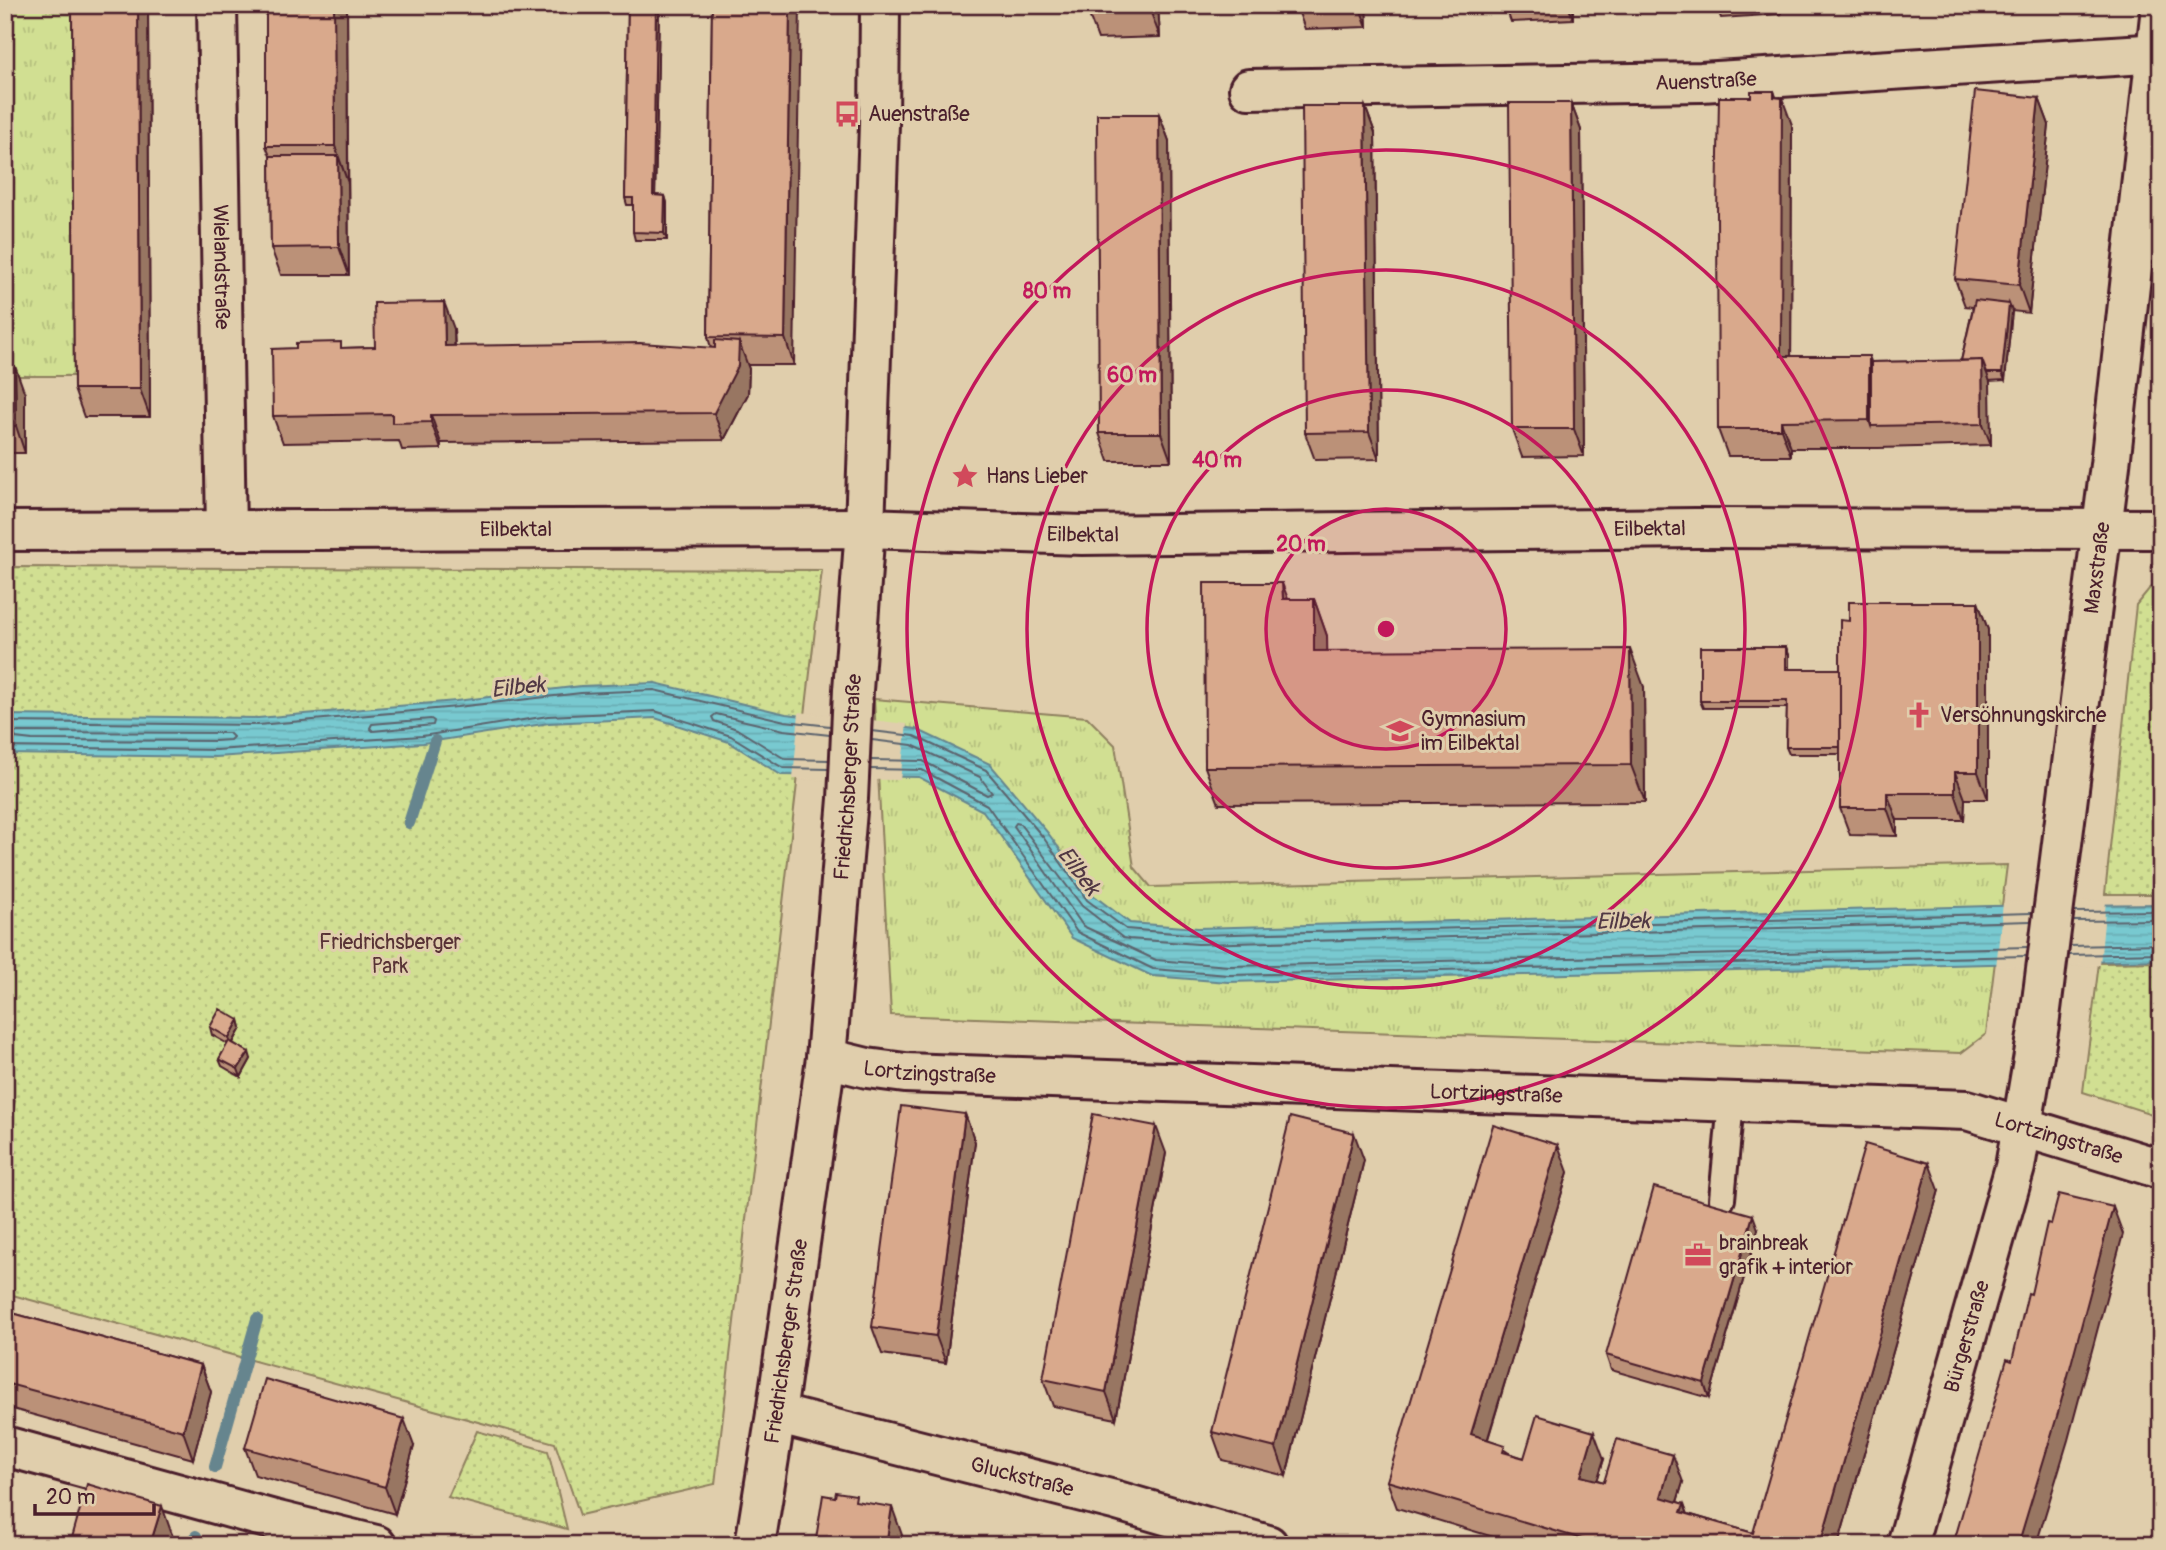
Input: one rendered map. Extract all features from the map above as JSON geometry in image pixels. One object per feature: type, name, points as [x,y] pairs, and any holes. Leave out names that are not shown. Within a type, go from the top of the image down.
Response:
[{"type":"street","name":"Wielandstraße","points":[[217,5],[226,531]]},
{"type":"street","name":"Friedrichsberger Straße","points":[[755,1545],[776,1414],[825,1058],[848,799],[865,528],[879,139],[880,5]]},
{"type":"street","name":"Maxstraße","points":[[2022,1126],[2040,1016],[2102,528],[2158,54],[2161,7]]},
{"type":"street","name":"Auenstraße","points":[[1248,89],[1701,82],[2158,54]]},
{"type":"street","name":"Eilbektal","points":[[5,531],[865,528],[1082,535],[1696,527],[2161,529]]},
{"type":"street","name":"Lortzingstraße","points":[[825,1058],[905,1073],[1967,1111],[2161,1169]]},
{"type":"street","name":"Bürgerstraße","points":[[1907,1545],[2010,1186],[2022,1126]]},
{"type":"street","name":"Gluckstraße","points":[[776,1414],[1114,1500],[1268,1545]]},
{"type":"street","points":[[5,1446],[270,1533],[376,1545]]},
{"type":"lane","points":[[1722,1199],[1731,1102]]},
{"type":"green space","points":[[5,5],[74,5],[77,376],[5,376]]},
{"type":"green space","name":"Friedrichsberger Park","points":[[5,567],[822,570],[715,1484],[580,1515],[555,1443],[5,1293],[5,1139],[15,1101],[5,1100]]},
{"type":"green space","points":[[2161,581],[2161,894],[2105,894],[2136,605],[2149,589]]},
{"type":"green space","points":[[874,699],[1087,717],[1115,745],[1134,867],[1151,887],[2007,865],[1986,1034],[1961,1053],[891,1015]]},
{"type":"green space","points":[[2161,962],[2161,1117],[2083,1092],[2099,963]]},
{"type":"green space","points":[[477,1431],[548,1451],[567,1529],[448,1497]]},
{"type":"water","name":"Eilbek","points":[[655,683],[786,714],[916,729],[990,764],[1048,833],[1093,895],[1130,923],[1198,928],[1990,906],[2161,904],[2161,960],[1228,982],[1152,976],[1072,938],[983,811],[919,777],[781,775],[729,742],[655,718],[549,723],[423,743],[216,757],[5,754],[5,715],[258,718],[456,701],[581,686]]},
{"type":"pier","points":[[799,712],[907,724],[900,780],[793,779]]},
{"type":"pier","points":[[2106,901],[2100,965],[1996,967],[2003,903]]},
{"type":"building","points":[[72,5],[138,5],[140,389],[74,389]]},
{"type":"building","points":[[266,5],[334,5],[335,146],[266,146]]},
{"type":"building","points":[[628,5],[656,5],[653,195],[665,196],[664,233],[633,232],[633,198],[625,198]]},
{"type":"building","points":[[712,5],[790,5],[785,338],[708,337]]},
{"type":"building","points":[[1088,5],[1150,5],[1150,10],[1088,12]]},
{"type":"building","points":[[1751,91],[1774,91],[1774,97],[1782,98],[1781,356],[1869,356],[1869,420],[1781,421],[1781,429],[1718,429],[1719,97],[1751,97]]},
{"type":"building","points":[[1975,91],[2039,98],[2019,285],[1955,279]]},
{"type":"building","points":[[1509,103],[1571,103],[1574,429],[1512,429]]},
{"type":"building","points":[[1302,106],[1365,106],[1369,432],[1305,433]]},
{"type":"building","points":[[1097,114],[1159,114],[1161,433],[1099,433]]},
{"type":"building","points":[[270,156],[338,156],[339,247],[271,248]]},
{"type":"building","points":[[1975,300],[2009,304],[2002,373],[1987,373],[1982,360],[1961,361]]},
{"type":"building","points":[[444,302],[445,346],[640,343],[715,348],[715,340],[739,342],[738,366],[714,413],[431,415],[431,422],[392,423],[392,414],[273,416],[272,349],[296,348],[296,343],[341,342],[341,348],[375,347],[374,303]]},
{"type":"building","points":[[1982,360],[1983,424],[1871,426],[1871,362]]},
{"type":"building","points":[[5,366],[15,366],[16,426],[5,426]]},
{"type":"building","points":[[1204,583],[1282,583],[1283,599],[1314,599],[1314,651],[1630,649],[1631,765],[1205,767]]},
{"type":"building","name":"Versöhnungskirche","points":[[1849,602],[1978,602],[1978,772],[1955,772],[1955,793],[1887,793],[1887,808],[1840,808],[1840,620],[1849,621]]},
{"type":"building","points":[[1700,647],[1786,647],[1786,669],[1840,669],[1840,747],[1786,747],[1787,701],[1700,701]]},
{"type":"building","points":[[220,1009],[239,1020],[229,1038],[210,1027]]},
{"type":"building","points":[[229,1041],[249,1052],[238,1069],[219,1059]]},
{"type":"building","points":[[901,1106],[965,1114],[936,1336],[872,1327]]},
{"type":"building","points":[[1093,1114],[1156,1126],[1106,1392],[1043,1379]]},
{"type":"building","points":[[1290,1117],[1354,1133],[1276,1448],[1212,1432]]},
{"type":"building","points":[[1493,1125],[1558,1145],[1471,1434],[1505,1445],[1503,1452],[1524,1458],[1537,1415],[1594,1432],[1581,1476],[1604,1482],[1617,1439],[1673,1455],[1661,1497],[1684,1504],[1681,1512],[1753,1533],[1865,1144],[1929,1163],[1820,1545],[1602,1545],[1387,1481]]},
{"type":"building","points":[[1654,1187],[1753,1215],[1704,1383],[1606,1355]]},
{"type":"building","points":[[2059,1194],[2113,1207],[2058,1413],[2018,1545],[1953,1545],[2007,1359],[2012,1361],[2047,1223],[2051,1224]]},
{"type":"building","points":[[5,1311],[201,1365],[183,1431],[5,1383]]},
{"type":"building","points":[[265,1379],[404,1419],[385,1487],[245,1448]]},
{"type":"building","points":[[87,1484],[162,1506],[150,1545],[70,1545]]},
{"type":"building","points":[[836,1492],[856,1495],[855,1501],[892,1507],[886,1545],[815,1545],[823,1495],[835,1497]]},
{"type":"waterway","points":[[409,823],[435,741]]},
{"type":"waterway","points":[[215,1467],[257,1319]]},
{"type":"waterway","points":[[194,1545],[196,1536]]},
{"type":"place","name":"Auenstraße","points":[[847,114]]},
{"type":"place","name":"Hans Lieber","points":[[965,476]]},
{"type":"place","name":"Versöhnungskirche","points":[[1919,715]]},
{"type":"place","name":"Gymnasium im Eilbektal","points":[[1400,731]]},
{"type":"place","name":"brainbreak grafik + interior","points":[[1698,1255]]}]
